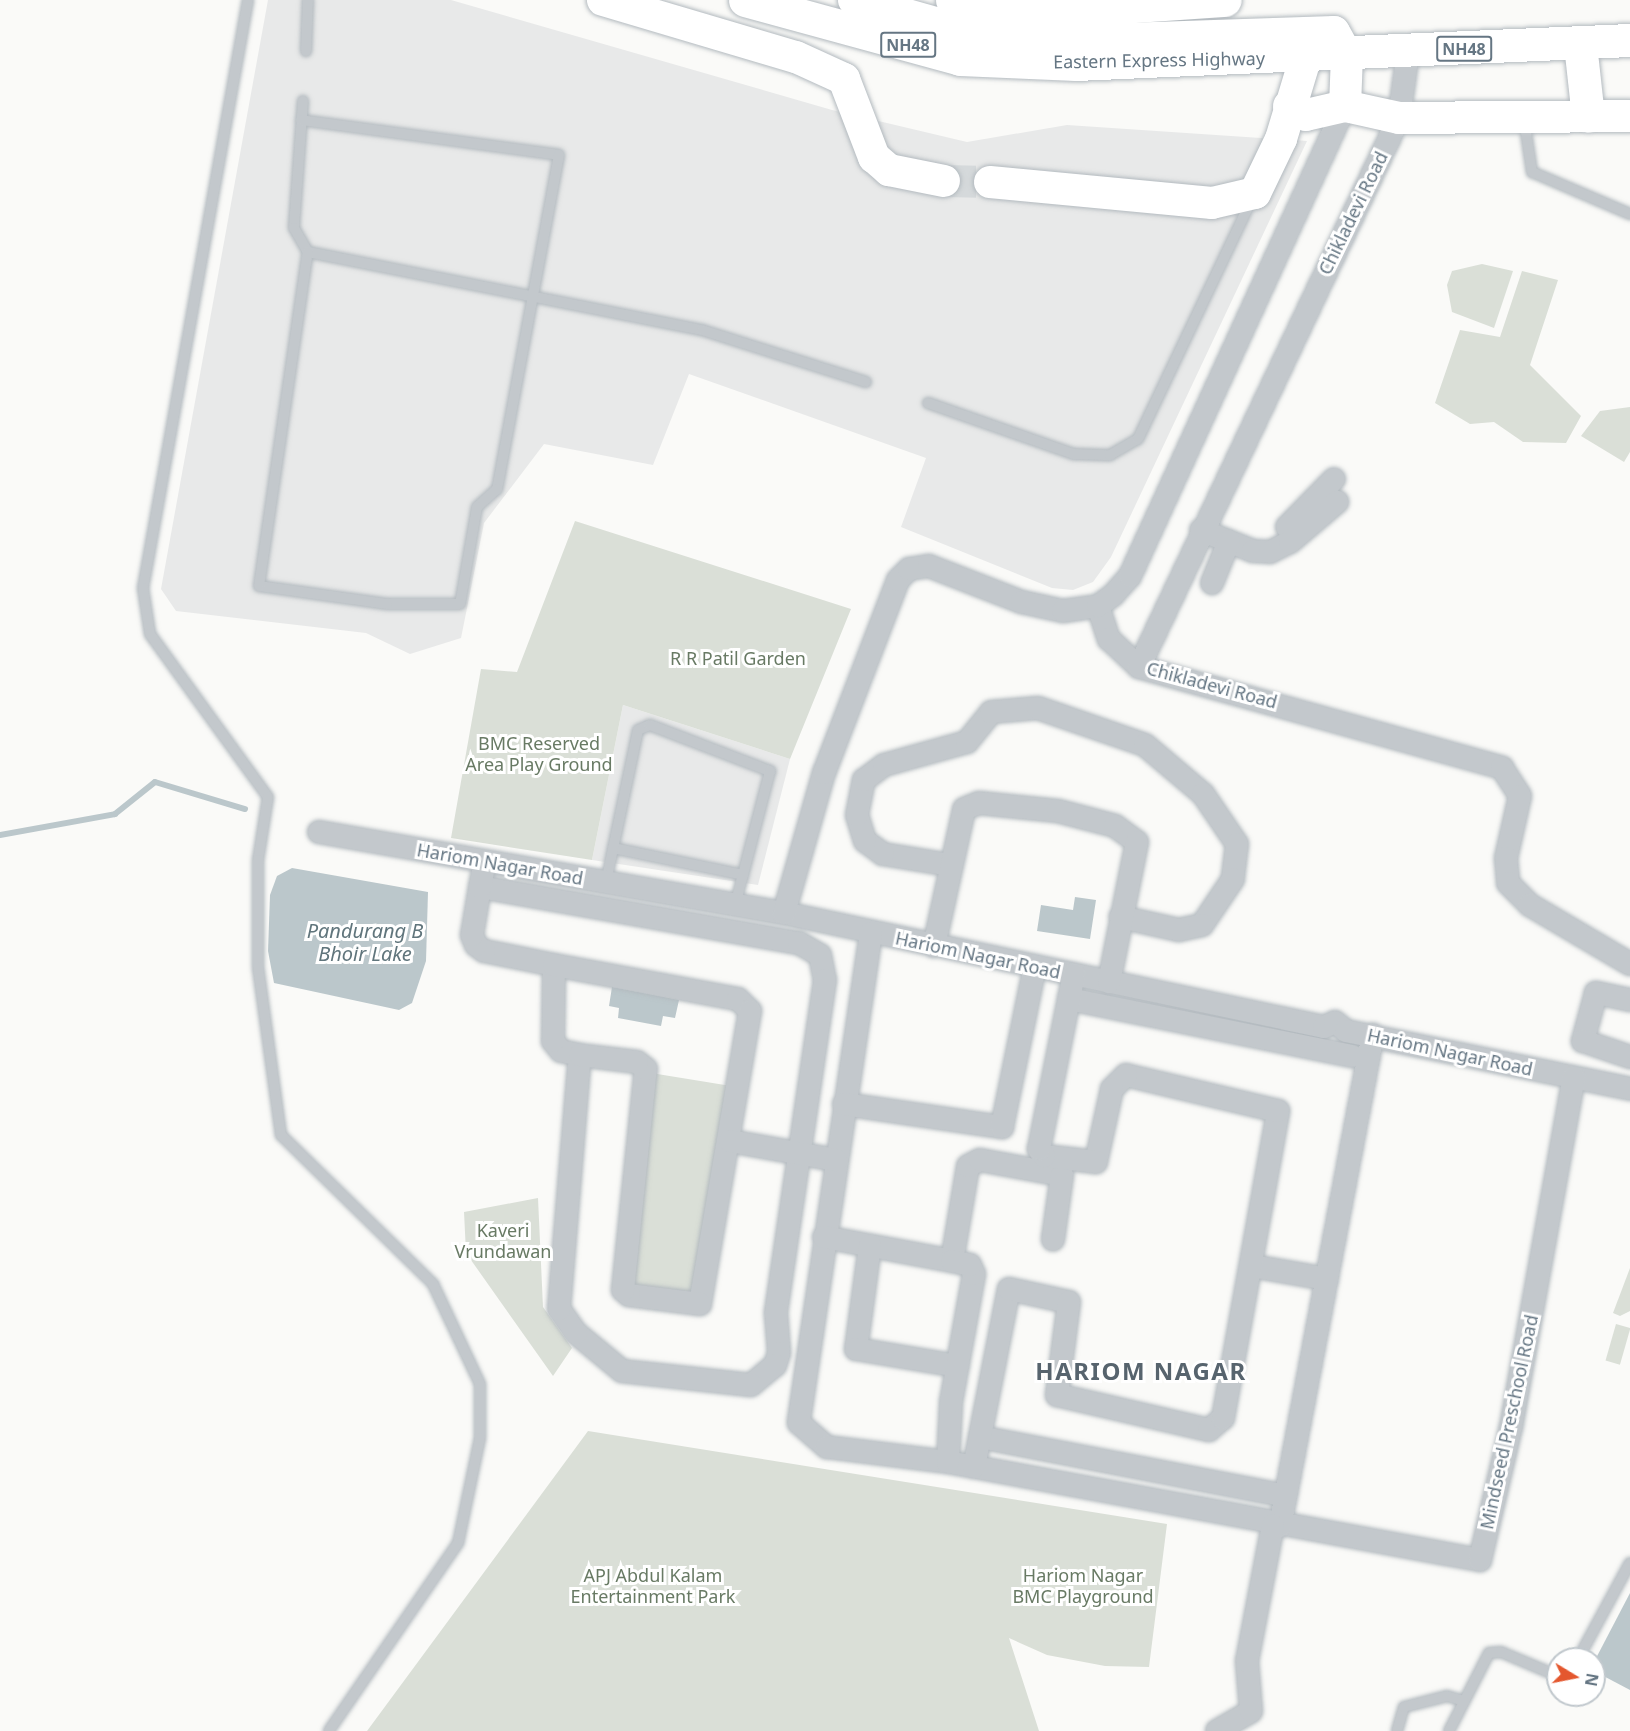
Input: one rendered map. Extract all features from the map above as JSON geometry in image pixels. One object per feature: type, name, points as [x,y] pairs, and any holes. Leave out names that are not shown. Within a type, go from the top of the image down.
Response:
[{"type":"highway","name":"Eastern Express Highway","points":[[745,0],[960,59],[1076,64],[1580,44]]},
{"type":"highway","points":[[952,0],[1034,7],[1225,0]]},
{"type":"highway","name":"NH48","points":[[1580,44],[1630,40]]},
{"type":"highway","points":[[1580,44],[1588,116]]},
{"type":"street","points":[[603,0],[796,57],[844,79],[874,157],[889,170],[944,181]]},
{"type":"street","points":[[784,913],[824,773],[893,592],[909,569],[929,566],[1022,602],[1063,611],[1098,606],[1130,576],[1345,106],[1347,55],[1334,32],[1035,42],[960,30],[854,0]]},
{"type":"street","name":"Chikladevi Road","points":[[1408,52],[1399,118],[1203,525],[1139,667],[1502,768],[1521,796],[1506,858],[1508,883],[1530,905],[1630,964]]},
{"type":"street","points":[[990,182],[1212,203],[1255,193],[1281,139],[1289,106],[1306,56]]},
{"type":"street","points":[[1289,106],[1306,115],[1345,106],[1399,118],[1524,119],[1630,116]]},
{"type":"street","points":[[1203,525],[1263,539],[1290,526],[1334,478]]},
{"type":"street","points":[[1203,525],[1229,541],[1253,551],[1280,549],[1337,502]]},
{"type":"street","points":[[1212,583],[1229,541]]},
{"type":"street","points":[[1098,606],[1109,639],[1139,667]]},
{"type":"street","points":[[950,866],[883,854],[865,841],[857,815],[864,780],[884,765],[967,742],[991,712],[1038,708],[1145,744],[1203,794],[1237,844],[1233,879],[1203,925],[1179,930],[1120,917]]},
{"type":"street","points":[[934,946],[963,813],[972,804],[1058,811],[1115,826],[1137,846],[1120,917],[1115,983],[1117,1008]]},
{"type":"street","name":"Hariom Nagar Road","points":[[319,832],[784,913],[871,933],[1620,1087]]},
{"type":"street","points":[[484,861],[472,935],[476,945],[484,951],[554,965],[747,1005],[750,1019],[705,1299],[693,1306],[629,1296],[621,1282],[646,1069],[637,1062],[561,1051],[553,1041],[554,965]]},
{"type":"street","points":[[480,887],[812,948],[824,964],[825,980],[776,1313],[779,1353],[768,1372],[751,1385],[736,1387],[636,1377],[608,1364],[559,1309],[580,1055]]},
{"type":"street","points":[[871,933],[824,1237],[799,1423],[827,1446],[948,1462],[1276,1526]]},
{"type":"street","points":[[844,1104],[1002,1128],[1035,966]]},
{"type":"street","points":[[974,1467],[1012,1289],[1069,1302],[1058,1395],[1209,1430],[1218,1426],[1252,1266],[1279,1120],[1271,1106],[1126,1075],[1112,1089],[1096,1162],[1040,1154],[1074,974]]},
{"type":"street","points":[[1620,1087],[1623,1056],[1584,1045],[1594,997],[1600,992],[1630,1000]]},
{"type":"street","points":[[1163,1018],[1168,994]]},
{"type":"street","points":[[1069,999],[1352,1056]]},
{"type":"street","points":[[1229,1031],[1233,1008]]},
{"type":"street","points":[[1319,1049],[1332,1028]]},
{"type":"street","points":[[1217,1731],[1251,1710],[1248,1661],[1276,1526],[1286,1496],[1373,1035]]},
{"type":"street","name":"Mindseed Preschool Road","points":[[1276,1526],[1480,1560],[1511,1427],[1574,1078]]},
{"type":"street","points":[[730,1142],[836,1160]]},
{"type":"street","points":[[952,1261],[968,1166],[973,1161],[1059,1172],[1064,1180],[1053,1239]]},
{"type":"street","points":[[824,1237],[952,1261],[974,1269],[958,1366],[948,1462]]},
{"type":"street","points":[[870,1246],[856,1348],[958,1366]]},
{"type":"street","points":[[1252,1266],[1327,1279]]},
{"type":"street","points":[[768,1372],[804,1377]]},
{"type":"street","points":[[980,1437],[1286,1496]]},
{"type":"street","points":[[1025,1477],[1031,1446]]},
{"type":"street","points":[[1080,1488],[1085,1457]]},
{"type":"street","points":[[1145,1500],[1150,1470]]},
{"type":"street","points":[[1210,1513],[1215,1482]]},
{"type":"lane","points":[[248,0],[143,588],[150,634],[268,797],[258,860],[258,967],[281,1134],[433,1284],[480,1384],[480,1438],[458,1543],[329,1731]]},
{"type":"lane","points":[[306,51],[308,0]]},
{"type":"lane","points":[[301,120],[559,155],[496,489],[477,507],[460,604],[387,604],[258,586],[308,252],[294,228],[301,120],[303,101]]},
{"type":"lane","points":[[1524,119],[1532,172],[1630,214]]},
{"type":"lane","points":[[928,403],[1074,454],[1110,455],[1138,439],[1255,193]]},
{"type":"lane","points":[[308,252],[702,330],[866,382]]},
{"type":"lane","points":[[606,882],[638,730],[650,725],[768,768],[735,905]]},
{"type":"lane","points":[[614,848],[743,875]]},
{"type":"lane","points":[[1584,1647],[1630,1563]]},
{"type":"lane","points":[[1449,1731],[1490,1653],[1502,1652],[1546,1671]]},
{"type":"lane","points":[[1397,1731],[1404,1707],[1447,1696],[1464,1701]]},
{"type":"shaded area","points":[[268,0],[451,0],[832,110],[967,142],[1067,125],[1307,141],[1111,557],[1093,582],[1073,590],[1052,588],[901,527],[926,458],[689,374],[653,465],[544,444],[484,523],[461,638],[410,654],[366,633],[176,611],[161,589]]},
{"type":"shaded area","points":[[623,705],[790,759],[758,885],[592,860]]},
{"type":"green space","points":[[1482,264],[1513,271],[1494,328],[1452,312],[1447,285],[1452,271]]},
{"type":"green space","points":[[1522,271],[1558,280],[1530,365],[1581,416],[1566,443],[1523,442],[1494,422],[1470,424],[1435,403],[1460,330],[1500,337]]},
{"type":"green space","points":[[1630,407],[1630,452],[1624,462],[1581,436],[1600,411]]},
{"type":"green space","name":"R R Patil Garden","points":[[575,521],[851,609],[790,759],[623,705],[592,860],[451,838],[481,669],[517,672]]},
{"type":"green space","points":[[645,1072],[731,1086],[690,1302],[626,1290]]},
{"type":"green space","name":"Kaveri Vrundawan","points":[[538,1198],[543,1307],[572,1348],[553,1376],[466,1253],[464,1212]]},
{"type":"green space","points":[[1630,1268],[1630,1311],[1620,1316],[1613,1313]]},
{"type":"green space","points":[[1616,1324],[1630,1328],[1620,1365],[1606,1361]]},
{"type":"green space","name":"APJ Abdul Kalam Entertainment Park","points":[[588,1431],[1167,1524],[1149,1667],[1105,1666],[1047,1655],[1009,1638],[1039,1731],[367,1731]]},
{"type":"water","name":"Pandurang B Bhoir Lake","points":[[292,868],[428,892],[426,961],[412,1003],[399,1010],[274,983],[268,951],[270,895],[277,876]]},
{"type":"water","points":[[1075,897],[1096,900],[1090,939],[1037,931],[1041,905],[1073,910]]},
{"type":"water","points":[[612,987],[679,1000],[675,1018],[663,1016],[661,1026],[618,1018],[619,1008],[609,1006]]},
{"type":"water","points":[[1630,1593],[1630,1690],[1606,1677],[1606,1647],[1602,1647]]},
{"type":"waterway","points":[[0,835],[115,814],[155,782],[245,809]]},
{"type":"tunnel","points":[[944,181],[990,182]]},
{"type":"district","name":"HARIOM NAGAR","points":[[1141,1371]]},
{"type":"park label","name":"BMC Reserved Area Play Ground","points":[[539,754]]},
{"type":"park label","name":"Hariom Nagar BMC Playground","points":[[1083,1586]]}]
